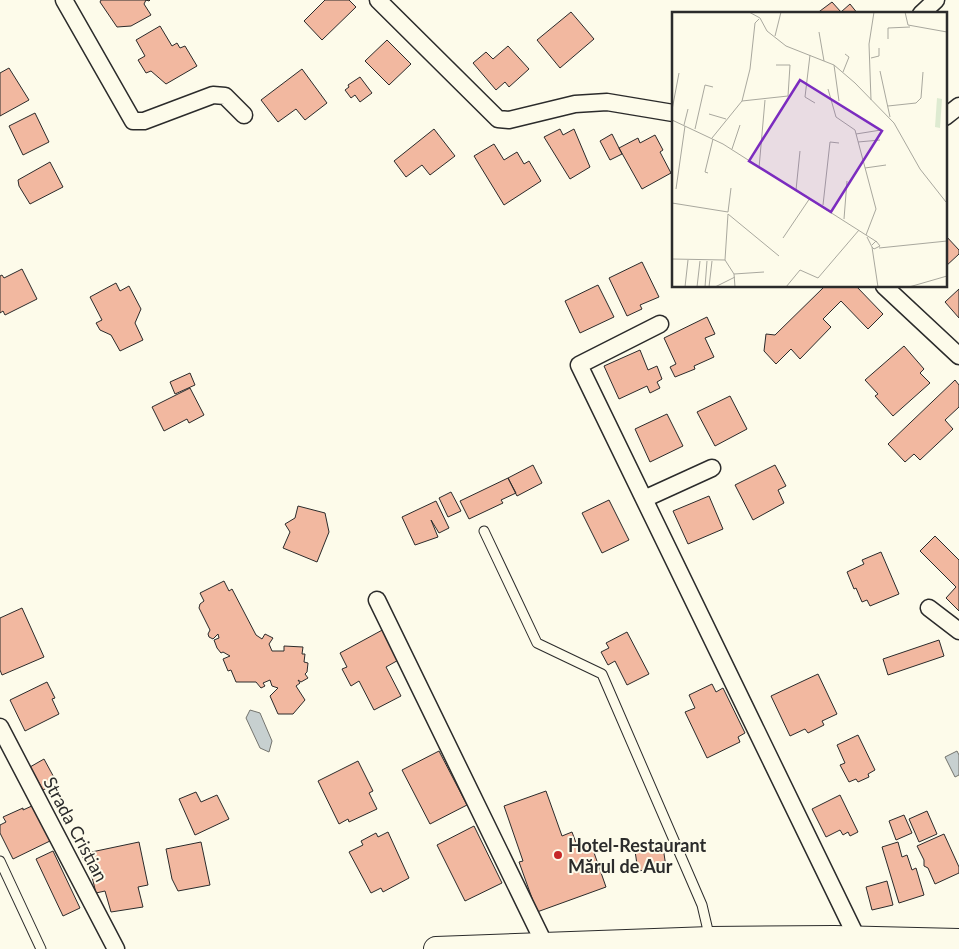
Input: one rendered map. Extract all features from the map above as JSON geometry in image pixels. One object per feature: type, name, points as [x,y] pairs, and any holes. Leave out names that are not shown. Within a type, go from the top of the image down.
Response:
[{"type":"street","points":[[64,0],[133,121],[144,121],[213,96],[225,96],[244,115]]},
{"type":"street","points":[[378,0],[498,119],[509,120],[575,104],[607,102],[672,113]]},
{"type":"street","points":[[922,12],[936,0]]},
{"type":"street","points":[[946,116],[959,106]]},
{"type":"street","points":[[886,288],[959,356]]},
{"type":"street","points":[[660,324],[579,365],[644,499],[842,942]]},
{"type":"street","points":[[644,499],[712,468]]},
{"type":"street","points":[[377,600],[545,946]]},
{"type":"street","points":[[928,608],[959,631]]},
{"type":"street","name":"Strada Cristian","points":[[0,727],[116,949]]},
{"type":"street","points":[[436,949],[842,942],[910,944],[959,941]]},
{"type":"lane","points":[[484,531],[538,644],[602,674],[702,905],[710,944]]},
{"type":"lane","points":[[0,861],[41,949]]},
{"type":"shaded area","points":[[250,710],[260,713],[272,741],[269,752],[260,748],[246,718]]},
{"type":"shaded area","points":[[957,751],[959,755],[959,775],[955,777],[945,757]]},
{"type":"building","points":[[101,0],[146,0],[144,4],[151,15],[131,26],[117,27],[100,2]]},
{"type":"building","points":[[325,0],[349,0],[356,7],[322,40],[304,21]]},
{"type":"building","points":[[832,2],[841,12],[819,12]]},
{"type":"building","points":[[850,4],[856,12],[841,12]]},
{"type":"building","points":[[571,12],[594,39],[560,68],[537,40]]},
{"type":"building","points":[[160,26],[172,46],[177,43],[180,48],[185,46],[197,66],[166,84],[151,71],[146,73],[138,60],[145,56],[136,40]]},
{"type":"building","points":[[387,40],[411,64],[389,85],[365,61]]},
{"type":"building","points":[[508,46],[529,69],[509,87],[505,82],[496,90],[473,63],[486,52],[493,59]]},
{"type":"building","points":[[9,68],[29,100],[0,116],[0,73]]},
{"type":"building","points":[[302,69],[327,103],[305,120],[296,109],[278,122],[261,100]]},
{"type":"building","points":[[360,77],[372,93],[360,102],[355,95],[351,98],[345,90],[349,87],[348,85]]},
{"type":"building","points":[[35,113],[49,142],[23,155],[9,126]]},
{"type":"building","points":[[434,129],[455,156],[430,175],[422,165],[406,177],[394,161]]},
{"type":"building","points":[[560,129],[563,135],[574,129],[590,167],[570,179],[544,137]]},
{"type":"building","points":[[612,134],[622,154],[610,160],[600,141]]},
{"type":"building","points":[[655,135],[663,150],[660,152],[671,173],[642,189],[619,148],[638,138],[640,143]]},
{"type":"building","points":[[494,144],[504,160],[517,152],[524,164],[529,161],[541,181],[504,205],[474,156]]},
{"type":"building","points":[[50,162],[63,187],[30,204],[19,186],[18,180]]},
{"type":"building","points":[[946,236],[959,250],[959,254],[946,266]]},
{"type":"building","points":[[642,262],[659,297],[640,305],[642,309],[627,316],[609,278]]},
{"type":"building","points":[[22,269],[37,299],[5,315],[3,311],[0,313],[0,276],[2,275],[4,278]]},
{"type":"building","points":[[116,283],[120,291],[129,286],[141,309],[135,323],[143,340],[120,351],[111,335],[100,330],[96,323],[102,320],[90,297]]},
{"type":"building","points":[[598,285],[614,317],[580,333],[565,301]]},
{"type":"building","points":[[823,288],[858,288],[883,314],[868,329],[841,301],[823,319],[831,327],[800,359],[791,349],[776,364],[764,351],[766,334],[775,335]]},
{"type":"building","points":[[959,289],[959,318],[945,302]]},
{"type":"building","points":[[707,317],[715,334],[705,338],[714,357],[694,366],[695,369],[675,377],[670,367],[676,364],[664,338]]},
{"type":"building","points":[[904,346],[924,369],[920,373],[930,383],[893,416],[875,396],[878,394],[865,380]]},
{"type":"building","points":[[640,350],[648,370],[657,366],[662,379],[657,382],[660,388],[650,393],[647,386],[619,399],[604,366]]},
{"type":"building","points":[[190,373],[195,385],[175,394],[170,382]]},
{"type":"building","points":[[955,380],[959,385],[959,407],[945,420],[953,429],[920,460],[914,454],[905,462],[888,444]]},
{"type":"building","points":[[190,388],[204,415],[189,423],[187,419],[164,431],[152,407]]},
{"type":"building","points":[[730,396],[747,429],[715,446],[697,412]]},
{"type":"building","points":[[667,414],[683,446],[650,462],[635,429]]},
{"type":"building","points":[[533,465],[542,483],[517,496],[508,478]]},
{"type":"building","points":[[775,465],[786,486],[778,490],[784,503],[753,520],[735,485]]},
{"type":"building","points":[[508,478],[516,493],[501,500],[503,503],[469,519],[460,501]]},
{"type":"building","points":[[451,492],[461,511],[448,517],[439,498]]},
{"type":"building","points":[[709,496],[723,529],[688,544],[673,511]]},
{"type":"building","points":[[609,500],[629,540],[602,553],[582,513]]},
{"type":"building","points":[[436,501],[449,528],[439,533],[431,520],[438,537],[415,545],[402,517]]},
{"type":"building","points":[[298,506],[325,513],[329,532],[317,562],[283,548],[290,532],[285,524],[295,518]]},
{"type":"building","points":[[935,536],[959,560],[959,611],[946,598],[956,587],[920,551]]},
{"type":"building","points":[[881,552],[899,594],[870,606],[867,600],[862,602],[847,572],[864,564],[862,560]]},
{"type":"building","points":[[224,581],[229,591],[232,589],[256,635],[262,639],[265,634],[273,638],[269,644],[272,651],[284,651],[284,646],[303,647],[302,654],[305,654],[304,662],[308,663],[305,674],[308,678],[301,682],[298,680],[300,683],[296,686],[305,700],[293,714],[278,714],[270,696],[278,688],[272,686],[270,680],[263,683],[265,686],[261,688],[256,682],[236,682],[231,670],[228,671],[223,659],[230,656],[223,652],[221,653],[214,640],[219,638],[218,634],[213,639],[209,637],[210,630],[199,608],[200,604],[204,601],[200,593]]},
{"type":"building","points":[[22,608],[44,657],[2,675],[0,670],[0,618]]},
{"type":"building","points":[[386,628],[402,658],[386,667],[401,696],[374,710],[359,681],[351,686],[342,669],[347,667],[340,653]]},
{"type":"building","points":[[627,632],[649,674],[627,685],[615,661],[608,665],[601,652],[609,648],[606,643]]},
{"type":"building","points":[[939,640],[944,656],[888,675],[883,659]]},
{"type":"building","points":[[818,674],[837,714],[822,721],[824,725],[808,733],[805,729],[790,736],[771,696]]},
{"type":"building","points":[[47,682],[55,698],[52,699],[59,714],[25,731],[10,700]]},
{"type":"building","points":[[712,684],[716,692],[723,688],[745,733],[738,737],[740,742],[707,758],[685,712],[695,708],[689,695]]},
{"type":"building","points":[[858,735],[875,770],[868,774],[869,777],[858,782],[856,779],[849,782],[840,765],[845,763],[837,745]]},
{"type":"building","points":[[439,751],[467,805],[430,824],[402,770]]},
{"type":"building","points":[[44,759],[57,783],[43,790],[30,767]]},
{"type":"building","points":[[358,761],[373,791],[369,793],[377,809],[349,822],[348,819],[339,824],[318,781]]},
{"type":"building","name":"Hotel-Restaurant Mărul de Aur","points":[[546,791],[562,836],[572,832],[578,848],[591,844],[606,887],[537,912],[519,862],[523,861],[504,806]]},
{"type":"building","points":[[196,792],[201,802],[217,795],[229,819],[195,835],[179,799]]},
{"type":"building","points":[[840,795],[858,832],[850,836],[848,832],[843,835],[840,830],[826,837],[812,809]]},
{"type":"building","points":[[34,805],[52,840],[13,859],[0,833],[0,825],[6,822],[3,817]]},
{"type":"building","points":[[927,811],[937,834],[919,842],[909,819]]},
{"type":"building","points":[[904,815],[912,833],[896,840],[889,821]]},
{"type":"building","points":[[474,826],[502,883],[465,901],[437,845]]},
{"type":"building","points":[[388,832],[409,878],[383,892],[381,888],[371,893],[349,852],[363,845],[361,841],[376,833],[378,837]]},
{"type":"building","points":[[944,834],[959,867],[959,873],[935,884],[928,868],[924,866],[924,860],[917,846]]},
{"type":"building","points":[[139,842],[148,885],[138,887],[143,907],[111,912],[105,891],[96,893],[87,857],[83,858],[82,854]]},
{"type":"building","points":[[201,842],[210,885],[178,891],[172,879],[166,849]]},
{"type":"building","points":[[898,842],[902,857],[907,855],[912,870],[916,868],[924,895],[899,903],[882,847]]},
{"type":"building","points":[[663,847],[666,867],[638,871],[635,851]]},
{"type":"building","points":[[53,851],[80,908],[63,916],[36,859]]},
{"type":"building","points":[[887,881],[893,905],[872,910],[866,887]]},
{"type":"place","name":"Hotel-Restaurant Mărul de Aur","points":[[558,855]]}]
